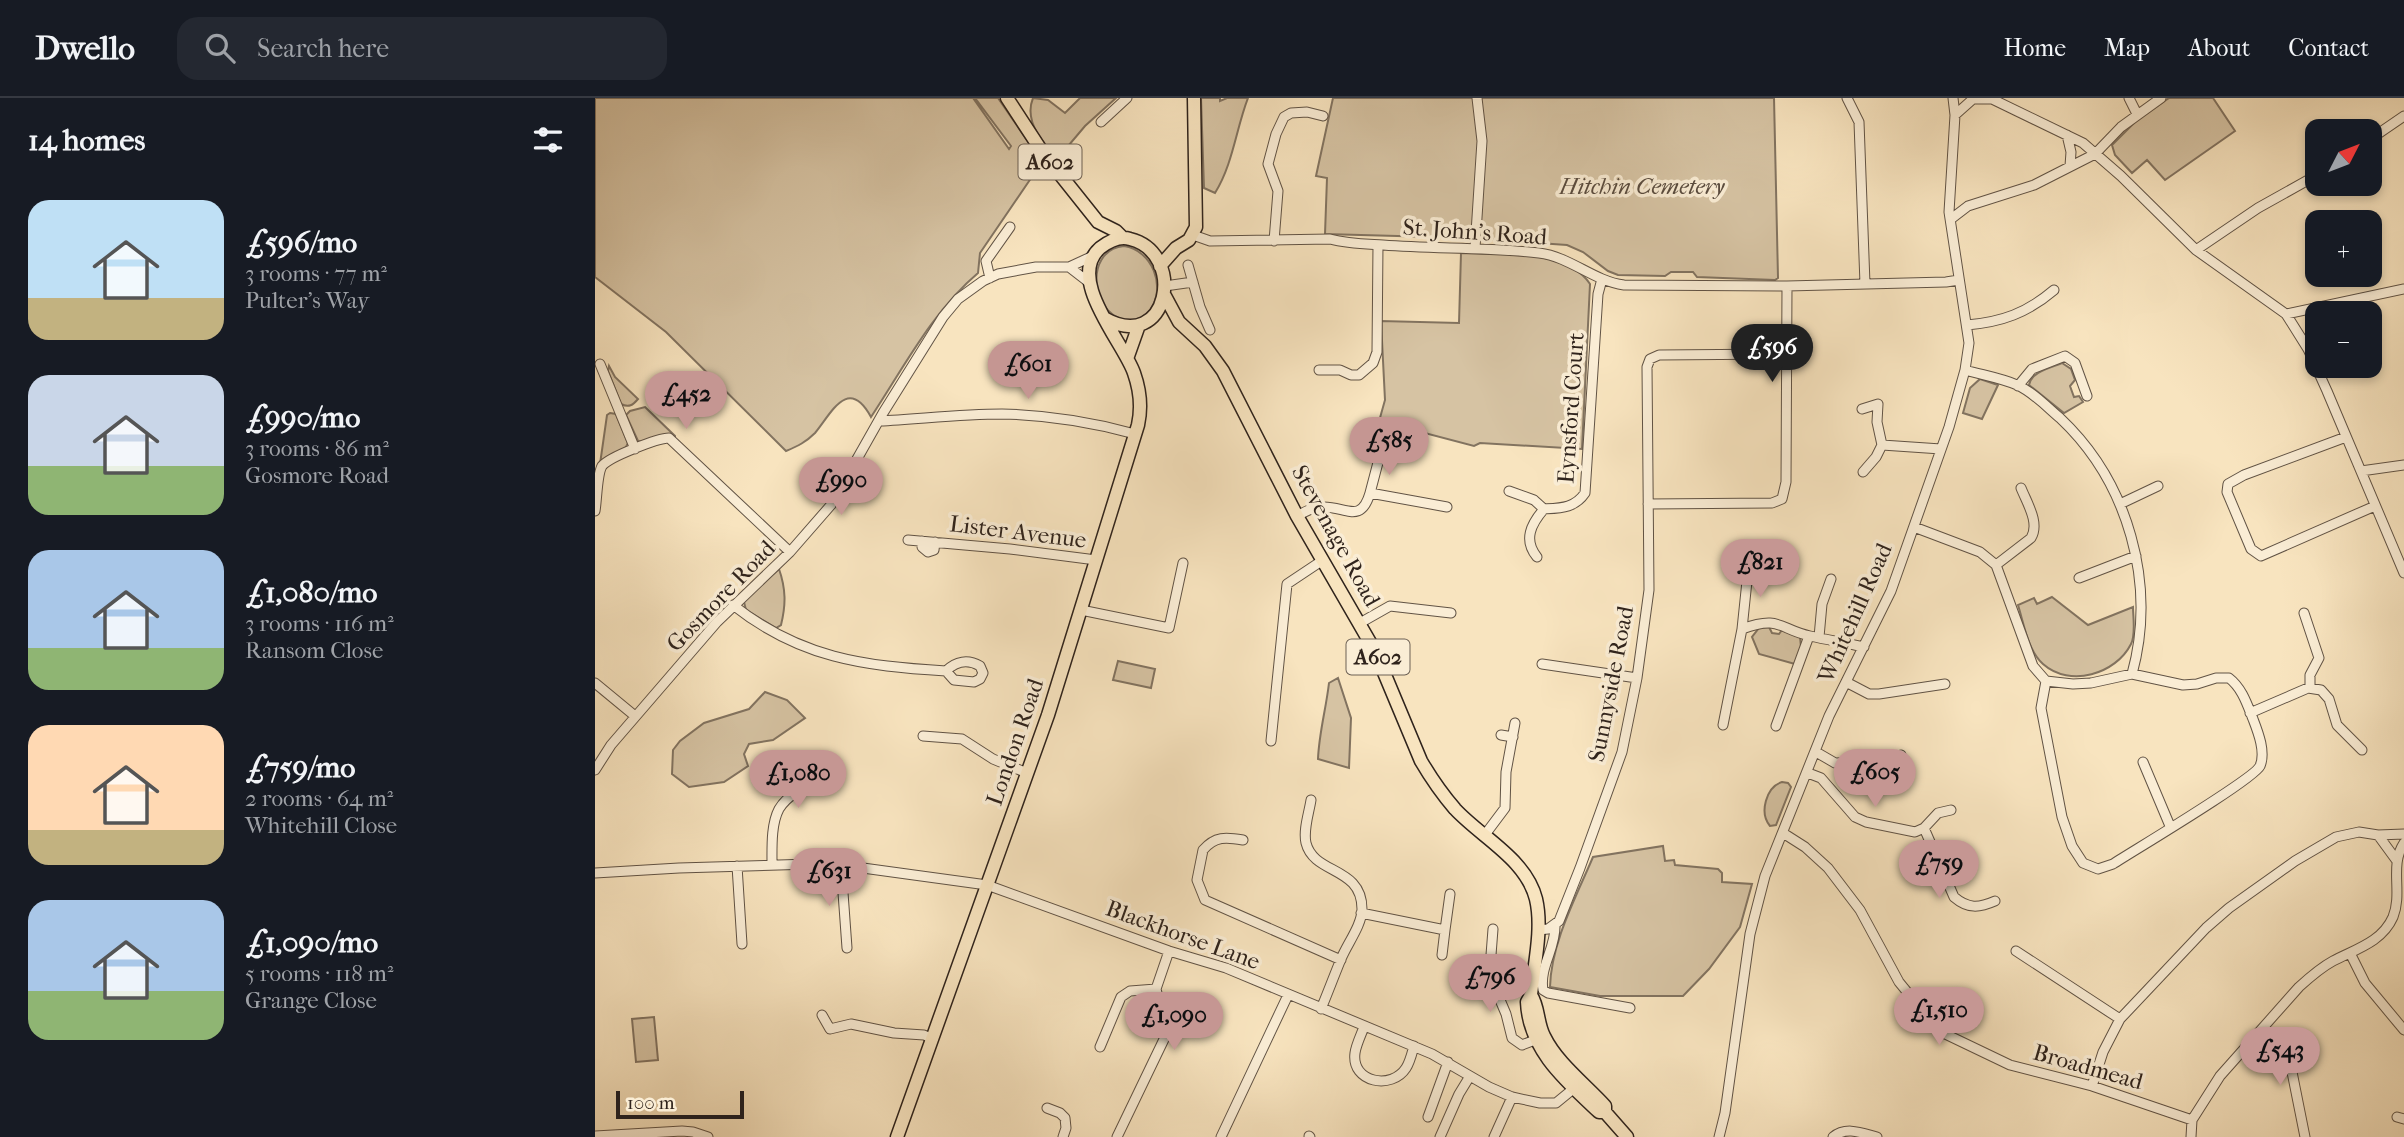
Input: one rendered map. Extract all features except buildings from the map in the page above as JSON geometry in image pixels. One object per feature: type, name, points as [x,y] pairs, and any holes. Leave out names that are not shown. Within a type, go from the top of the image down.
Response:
[{"type":"main road","name":"A602","points":[[1007,98],[1043,153],[1098,222],[1116,231],[1123,238]]},
{"type":"main road","points":[[1160,266],[1193,234],[1197,209],[1194,98]]},
{"type":"main road","points":[[1097,252],[1123,238],[1144,245],[1151,251],[1160,266],[1165,291],[1153,316],[1139,325],[1119,326],[1104,318],[1091,284],[1090,269],[1097,252],[1098,222]]},
{"type":"main road","points":[[1151,251],[1176,248]]},
{"type":"main road","name":"Stevenage Road","points":[[1165,291],[1179,322],[1205,346],[1223,371],[1297,516],[1360,623],[1386,675],[1421,761],[1440,791],[1484,836],[1518,865],[1527,878],[1536,900],[1538,930],[1527,1012],[1550,1062],[1579,1085],[1599,1112],[1605,1112],[1627,1137]]},
{"type":"main road","name":"Stevenage Road","points":[[1153,316],[1179,322]]},
{"type":"main road","name":"London Road","points":[[897,1137],[1048,715],[1135,434],[1140,395],[1128,355],[1119,348],[1104,318]]},
{"type":"main road","points":[[1128,355],[1139,325]]},
{"type":"street","points":[[1101,121],[1127,98]]},
{"type":"street","points":[[1475,248],[1482,141],[1478,98]]},
{"type":"street","points":[[1847,98],[1859,122],[1865,284]]},
{"type":"street","name":"Whitehill Road","points":[[1719,1137],[1725,1113],[1752,924],[1765,876],[1829,716],[1891,591],[1941,449],[1965,370],[1969,343],[1951,219],[1954,98]]},
{"type":"street","points":[[2129,98],[2137,114]]},
{"type":"street","points":[[1951,219],[1968,206],[2034,185],[2095,154],[2137,114],[2161,98]]},
{"type":"street","points":[[1955,115],[1969,101],[1991,99],[2083,143],[2196,250],[2285,314],[2308,349],[2404,573]]},
{"type":"street","points":[[1274,241],[1278,191],[1268,164],[1276,134],[1284,117],[1291,113],[1307,112],[1323,116]]},
{"type":"street","points":[[2382,131],[2404,116]]},
{"type":"street","points":[[2067,135],[2071,152],[2070,166]]},
{"type":"street","points":[[2083,143],[2106,142]]},
{"type":"street","points":[[2105,163],[2106,142]]},
{"type":"street","points":[[2196,250],[2258,208],[2305,182]]},
{"type":"street","points":[[1952,194],[1959,202],[1968,206]]},
{"type":"street","points":[[990,278],[986,261],[1010,227]]},
{"type":"street","name":"St. John's Road","points":[[1193,234],[1210,241],[1330,239],[1378,245],[1475,248],[1548,254],[1576,264],[1602,279],[1623,285],[1787,286],[1959,280]]},
{"type":"street","points":[[1319,370],[1340,370],[1359,375],[1373,363],[1377,352],[1378,245]]},
{"type":"street","name":"Gosmore Road","points":[[595,770],[611,744],[733,605],[790,552],[831,505],[943,317],[965,293],[990,278],[1007,272],[1036,267],[1069,267],[1097,252]]},
{"type":"street","points":[[1188,265],[1210,330]]},
{"type":"street","points":[[1069,267],[1091,284]]},
{"type":"street","name":"Eynsford Court","points":[[1509,491],[1534,500],[1544,509],[1562,508],[1579,502],[1585,493],[1598,294],[1602,279]]},
{"type":"street","points":[[1165,291],[1192,282]]},
{"type":"street","points":[[1648,504],[1772,503],[1782,499],[1786,482],[1787,286]]},
{"type":"street","points":[[2285,314],[2404,289]]},
{"type":"street","points":[[1967,325],[2014,316],[2026,311],[2054,290]]},
{"type":"street","name":"Sunnyside Road","points":[[1630,1008],[1548,993],[1543,990],[1543,975],[1555,936],[1555,925],[1580,868],[1622,752],[1637,678],[1649,590],[1647,367],[1650,359],[1659,355],[1787,354]]},
{"type":"street","points":[[2018,386],[2032,369],[2065,356],[2074,363],[2087,396]]},
{"type":"street","points":[[600,364],[635,449]]},
{"type":"street","points":[[1965,370],[2018,386],[2048,407],[2070,428],[2106,475],[2131,534],[2142,593],[2139,650],[2132,674]]},
{"type":"street","points":[[1862,409],[1878,404],[1877,422],[1882,445],[1876,457],[1863,471]]},
{"type":"street","points":[[879,421],[971,415],[1024,415],[1074,421],[1135,434]]},
{"type":"street","points":[[1297,516],[1321,507],[1359,512],[1370,493],[1386,432]]},
{"type":"street","points":[[2346,437],[2244,475],[2228,484],[2227,492],[2246,538],[2251,549],[2261,556],[2375,506]]},
{"type":"street","points":[[595,511],[603,466],[608,461],[664,438],[673,440],[790,552]]},
{"type":"street","points":[[1882,445],[1941,449]]},
{"type":"street","points":[[2361,471],[2404,465]]},
{"type":"street","points":[[2120,504],[2158,486]]},
{"type":"street","points":[[1997,565],[2034,533],[2034,520],[2021,488]]},
{"type":"street","points":[[1370,493],[1447,507]]},
{"type":"street","name":"Eynsford Court","points":[[1537,557],[1528,536],[1532,525],[1544,509]]},
{"type":"street","points":[[1914,527],[1980,552],[1997,565],[2033,666],[2046,681],[2091,683],[2132,674],[2183,685],[2229,678],[2240,689],[2250,713],[2262,757],[2258,770],[2113,864],[2098,870],[2083,863],[2072,846],[2055,782],[2041,708],[2046,681]]},
{"type":"street","name":"Lister Avenue","points":[[908,540],[1096,561]]},
{"type":"street","points":[[2079,578],[2136,555]]},
{"type":"street","points":[[1271,741],[1287,584],[1323,560]]},
{"type":"street","points":[[1081,610],[1169,628],[1182,563]]},
{"type":"street","points":[[1723,725],[1742,629],[1751,565]]},
{"type":"street","points":[[1776,726],[1814,636],[1831,579]]},
{"type":"street","points":[[733,605],[759,624],[788,639],[835,657],[879,666],[946,671]]},
{"type":"street","points":[[1360,623],[1390,606],[1451,613]]},
{"type":"street","points":[[2304,613],[2319,658],[2310,675],[2310,688]]},
{"type":"street","points":[[1742,629],[1776,622],[1814,636],[1864,647]]},
{"type":"street","points":[[2311,631],[2321,626]]},
{"type":"street","points":[[1542,664],[1637,678]]},
{"type":"street","points":[[1846,682],[1869,694],[1945,684]]},
{"type":"street","points":[[595,683],[635,716]]},
{"type":"street","points":[[2250,713],[2310,688],[2321,690],[2329,699],[2337,725],[2362,750]]},
{"type":"street","points":[[1484,836],[1505,808],[1506,772],[1515,723]]},
{"type":"street","points":[[1501,735],[1513,737]]},
{"type":"street","points":[[923,736],[962,739],[993,759],[1027,773]]},
{"type":"street","points":[[1816,752],[1835,763],[1871,762],[1901,755]]},
{"type":"street","points":[[2143,762],[2170,826]]},
{"type":"street","points":[[772,864],[773,834],[779,810],[816,774],[820,765]]},
{"type":"street","points":[[1808,773],[1821,778],[1855,817],[1866,822],[1915,832],[1924,828],[1938,813],[1951,810]]},
{"type":"street","points":[[1311,800],[1306,833],[1307,846],[1317,860],[1343,874],[1352,883],[1360,896],[1361,913],[1321,1009]]},
{"type":"street","points":[[1924,828],[1954,897],[1961,904],[1972,907],[1982,907],[1995,901]]},
{"type":"street","points":[[2092,1086],[2103,1052],[2120,1019],[2206,928],[2295,861],[2336,837],[2367,832],[2378,835],[2404,834]]},
{"type":"street","name":"Broadmead","points":[[1783,834],[1805,847],[1828,869],[1852,899],[1899,982],[1939,1031],[2010,1065],[2092,1086],[2192,1120]]},
{"type":"street","points":[[2378,835],[2397,861]]},
{"type":"street","points":[[1244,840],[1228,837],[1217,839],[1203,850],[1197,880],[1205,900],[1341,960]]},
{"type":"street","points":[[2191,1137],[2192,1120],[2220,1076],[2312,975],[2378,938],[2394,915],[2397,903],[2397,861],[2404,843]]},
{"type":"street","name":"Blackhorse Lane","points":[[595,873],[772,864],[841,865],[988,885],[1169,951],[1226,968],[1414,1046],[1512,1097],[1540,1103],[1556,1102],[1579,1085]]},
{"type":"street","points":[[841,865],[847,948]]},
{"type":"street","points":[[737,866],[742,944]]},
{"type":"street","points":[[1442,955],[1450,894]]},
{"type":"street","points":[[1361,913],[1445,930]]},
{"type":"street","points":[[1538,930],[1555,925]]},
{"type":"street","points":[[1493,929],[1490,974],[1506,1014],[1510,1034],[1519,1044],[1539,1038]]},
{"type":"street","points":[[1117,1137],[1167,1033],[1156,989],[1169,951]]},
{"type":"street","points":[[2016,951],[2120,1019]]},
{"type":"street","points":[[2350,953],[2365,983],[2404,1030]]},
{"type":"street","points":[[1100,1047],[1121,997],[1130,991],[1156,989]]},
{"type":"street","points":[[1221,1137],[1288,995]]},
{"type":"street","points":[[822,1015],[830,1029],[851,1024],[894,1033],[924,1035],[933,1039]]},
{"type":"street","points":[[1364,1027],[1354,1055],[1357,1068],[1366,1077],[1385,1082],[1401,1074],[1407,1067],[1414,1046]]},
{"type":"street","points":[[2257,1035],[2286,1060],[2292,1072],[2305,1137]]},
{"type":"street","points":[[1429,1117],[1448,1062]]},
{"type":"street","points":[[1440,1137],[1470,1076]]},
{"type":"street","points":[[1494,1137],[1512,1097]]},
{"type":"street","points":[[1047,1108],[1065,1118],[1063,1137]]},
{"type":"street","points":[[1833,1137],[1850,1130],[1877,1137]]},
{"type":"street","points":[[595,1136],[682,1131],[708,1137]]},
{"type":"green space","points":[[595,98],[973,98],[1009,149],[1011,146],[975,98],[998,98],[1042,162],[980,253],[978,273],[933,323],[871,417],[855,399],[847,399],[840,402],[812,436],[786,451],[666,332],[595,277]]},
{"type":"green space","points":[[1033,98],[1048,100],[1065,113],[1080,98],[1116,98],[1085,126],[1058,158],[1036,131],[1031,115]]},
{"type":"green space","points":[[1201,98],[1220,98],[1220,101],[1227,98],[1248,98],[1226,170],[1215,193],[1204,188]]},
{"type":"green space","name":"Hitchin Cemetery","points":[[1333,98],[1774,98],[1778,278],[1697,277],[1693,272],[1671,272],[1665,276],[1618,275],[1567,245],[1470,238],[1325,234],[1327,178],[1316,176]]},
{"type":"green space","points":[[2169,98],[2213,98],[2235,131],[2165,180],[2147,160],[2132,173],[2115,155],[2112,145],[2137,120]]},
{"type":"green space","points":[[1124,246],[1142,254],[1154,271],[1157,281],[1155,301],[1150,310],[1132,320],[1118,318],[1108,310],[1097,286],[1097,272],[1101,260],[1110,250]]},
{"type":"green space","points":[[1461,253],[1512,254],[1549,259],[1579,273],[1590,284],[1582,449],[1480,443],[1474,446],[1402,427],[1394,429],[1378,425],[1385,400],[1381,321],[1459,323]]},
{"type":"green space","points":[[2062,363],[2071,369],[2075,380],[2070,386],[2074,397],[2079,396],[2083,402],[2064,413],[2029,385],[2037,374]]},
{"type":"green space","points":[[609,366],[615,377],[638,399],[633,404],[621,404],[608,371]]},
{"type":"green space","points":[[1980,379],[1998,385],[1982,419],[1963,413],[1970,388]]},
{"type":"green space","points":[[645,407],[675,437],[666,434],[643,442],[638,441],[626,415],[630,411]]},
{"type":"green space","points":[[616,414],[628,443],[624,451],[600,464],[607,415]]},
{"type":"green space","points":[[779,569],[784,604],[781,625],[776,628],[746,610],[744,602],[746,597]]},
{"type":"green space","points":[[2052,597],[2088,625],[2133,607],[2131,644],[2115,663],[2104,670],[2079,676],[2054,671],[2038,659],[2030,645],[2018,605],[2034,598],[2037,604]]},
{"type":"green space","points":[[1769,627],[1772,633],[1779,634],[1782,630],[1800,637],[1801,647],[1795,664],[1759,654],[1752,637],[1759,628]]},
{"type":"green space","points":[[1118,661],[1155,669],[1151,688],[1113,680]]},
{"type":"green space","points":[[1338,678],[1351,718],[1349,768],[1318,759],[1329,683]]},
{"type":"green space","points":[[765,692],[787,700],[805,718],[773,740],[749,744],[744,754],[748,766],[724,782],[689,787],[672,774],[673,750],[680,741],[704,723],[749,709]]},
{"type":"green space","points":[[1782,782],[1791,787],[1776,825],[1770,826],[1765,814],[1766,801],[1772,789]]},
{"type":"green space","points":[[1663,846],[1665,861],[1674,860],[1675,865],[1718,869],[1722,873],[1722,882],[1752,884],[1740,927],[1709,969],[1683,996],[1600,996],[1550,987],[1551,970],[1560,937],[1593,857]]},
{"type":"green space","points":[[654,1017],[658,1060],[636,1062],[632,1019]]}]
